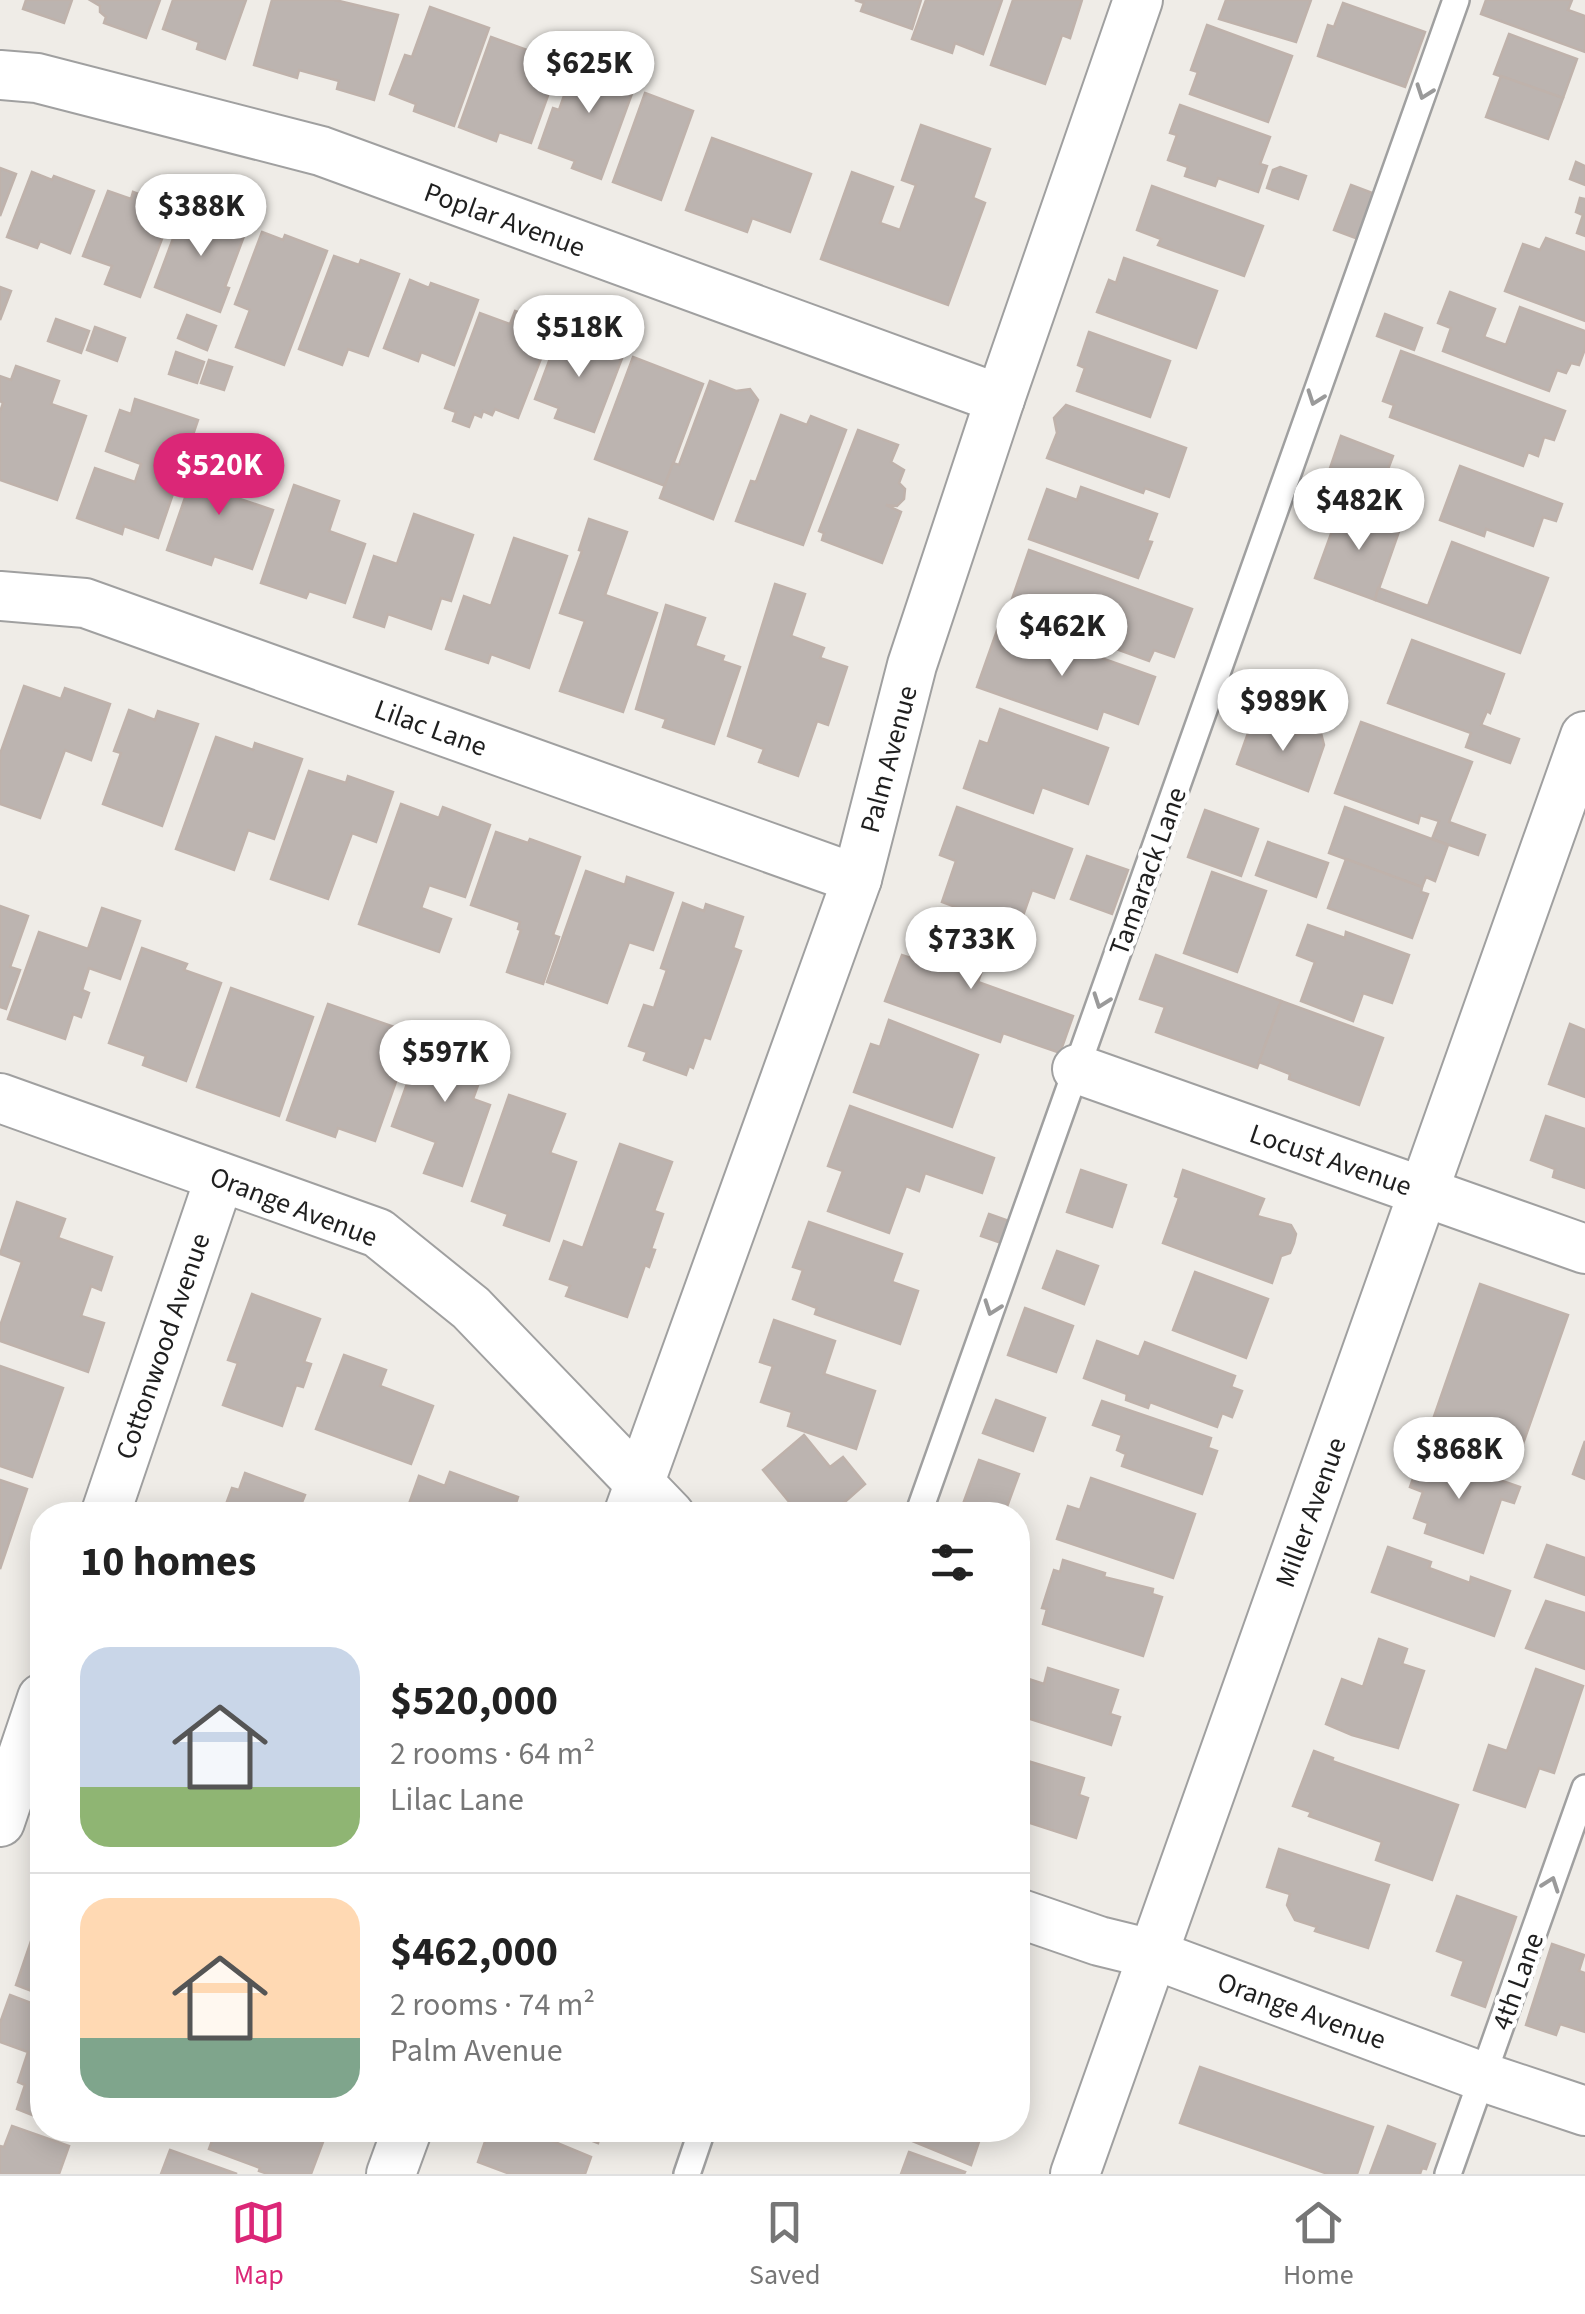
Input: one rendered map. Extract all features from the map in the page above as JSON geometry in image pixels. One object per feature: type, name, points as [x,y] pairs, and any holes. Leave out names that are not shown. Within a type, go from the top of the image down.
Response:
[{"type":"street","name":"Palm Avenue","points":[[647,1502],[857,879],[912,665],[1138,0]]},
{"type":"street","name":"Poplar Avenue","points":[[0,76],[38,78],[321,152],[1000,400]]},
{"type":"street","name":"Lilac Lane","points":[[0,596],[85,603],[857,879]]},
{"type":"street","name":"Miller Avenue","points":[[1075,2174],[1585,736]]},
{"type":"street","name":"Locust Avenue","points":[[1077,1070],[1585,1250]]},
{"type":"street","name":"Orange Avenue","points":[[0,1098],[378,1233],[471,1308],[644,1502]]},
{"type":"street","name":"Cottonwood Avenue","points":[[109,1502],[220,1178]]},
{"type":"street","points":[[0,1822],[30,1733]]},
{"type":"street","name":"Orange Avenue","points":[[1030,1917],[1098,1941],[1152,1954],[1482,2077],[1585,2111]]},
{"type":"street","points":[[391,2174],[403,2142]]},
{"type":"lane","name":"Tamarack Lane","points":[[923,1502],[1456,0]]},
{"type":"lane","name":"4th Lane","points":[[1448,2174],[1585,1788]]},
{"type":"lane","points":[[687,2174],[698,2142]]},
{"type":"building","points":[[26,0],[72,0],[64,23],[23,9]]},
{"type":"building","points":[[90,0],[160,0],[146,38],[104,23],[106,17],[100,6]]},
{"type":"building","points":[[173,0],[246,0],[225,59],[197,49],[199,42],[163,29]]},
{"type":"building","points":[[272,0],[335,0],[398,15],[374,100],[337,89],[339,81],[299,70],[297,78],[254,65]]},
{"type":"building","points":[[855,0],[921,0],[912,29],[861,11],[864,3]]},
{"type":"building","points":[[926,0],[1002,0],[983,54],[955,43],[952,53],[912,39]]},
{"type":"building","points":[[1013,0],[1082,0],[1070,38],[1062,35],[1045,84],[991,65]]},
{"type":"building","points":[[1226,0],[1311,0],[1296,42],[1219,19]]},
{"type":"building","points":[[1486,0],[1572,0],[1568,10],[1585,16],[1585,52],[1481,14]]},
{"type":"building","points":[[1343,3],[1425,32],[1405,87],[1318,56],[1328,25],[1334,27]]},
{"type":"building","points":[[430,7],[489,28],[454,126],[414,111],[416,104],[390,94],[405,55],[412,57]]},
{"type":"building","points":[[1207,25],[1292,56],[1268,122],[1190,94],[1198,72],[1191,70]]},
{"type":"building","points":[[1509,34],[1577,59],[1563,98],[1494,74]]},
{"type":"building","points":[[491,37],[560,62],[531,143],[499,132],[496,141],[459,127]]},
{"type":"building","points":[[578,56],[638,77],[601,179],[572,168],[575,161],[539,148],[553,108],[559,110]]},
{"type":"building","points":[[1501,76],[1563,98],[1548,139],[1486,117]]},
{"type":"building","points":[[645,93],[693,111],[661,200],[613,182]]},
{"type":"building","points":[[1180,105],[1270,137],[1260,164],[1267,166],[1258,192],[1218,178],[1215,186],[1185,176],[1188,167],[1168,160],[1177,135],[1170,133]]},
{"type":"building","points":[[921,125],[990,149],[973,198],[985,203],[948,305],[821,259],[852,172],[893,187],[880,223],[900,230],[916,185],[902,180]]},
{"type":"building","points":[[712,138],[811,174],[790,232],[752,218],[747,232],[686,210]]},
{"type":"building","points":[[1576,162],[1585,166],[1585,185],[1570,179]]},
{"type":"building","points":[[1280,167],[1306,176],[1298,199],[1267,188],[1273,170]]},
{"type":"building","points":[[0,168],[16,174],[0,216]]},
{"type":"building","points":[[32,172],[94,191],[70,253],[40,241],[37,248],[7,237]]},
{"type":"building","points":[[1351,185],[1375,194],[1358,239],[1334,230]]},
{"type":"building","points":[[1152,186],[1263,226],[1244,276],[1158,245],[1161,239],[1137,230]]},
{"type":"building","points":[[108,191],[131,199],[133,192],[174,207],[140,297],[105,284],[112,266],[83,256]]},
{"type":"building","points":[[1580,198],[1585,199],[1585,236],[1577,233],[1583,215],[1576,212]]},
{"type":"building","points":[[184,209],[247,228],[220,312],[155,287]]},
{"type":"building","points":[[262,232],[283,240],[285,235],[327,251],[284,365],[236,347],[250,310],[235,304]]},
{"type":"building","points":[[1546,238],[1585,252],[1585,321],[1505,291],[1523,244],[1540,250]]},
{"type":"building","points":[[334,256],[359,265],[361,260],[399,274],[368,356],[348,349],[342,365],[299,349]]},
{"type":"building","points":[[1124,258],[1217,291],[1196,348],[1097,312],[1109,280],[1116,283]]},
{"type":"building","points":[[410,280],[429,288],[431,283],[478,300],[454,365],[421,352],[418,361],[384,348]]},
{"type":"building","points":[[0,287],[11,291],[0,320]]},
{"type":"building","points":[[1450,292],[1495,309],[1484,337],[1506,345],[1520,307],[1585,331],[1585,349],[1579,365],[1571,363],[1566,373],[1557,370],[1549,391],[1443,351],[1451,328],[1438,323]]},
{"type":"building","points":[[515,311],[554,325],[518,418],[495,409],[492,415],[483,411],[481,417],[474,414],[469,427],[453,421],[456,412],[445,408],[480,313],[510,324]]},
{"type":"building","points":[[1385,314],[1422,328],[1414,350],[1377,336]]},
{"type":"building","points":[[187,315],[216,326],[207,350],[178,338]]},
{"type":"building","points":[[56,319],[89,331],[81,353],[48,341]]},
{"type":"building","points":[[95,327],[125,338],[117,361],[87,350]]},
{"type":"building","points":[[1089,332],[1170,361],[1150,417],[1077,391],[1085,368],[1078,365]]},
{"type":"building","points":[[559,334],[624,353],[594,432],[555,418],[559,408],[535,399]]},
{"type":"building","points":[[1401,351],[1565,411],[1554,440],[1544,437],[1538,456],[1528,452],[1523,466],[1390,417],[1394,405],[1383,401]]},
{"type":"building","points":[[176,352],[204,362],[197,383],[169,374]]},
{"type":"building","points":[[633,357],[703,384],[665,486],[595,459]]},
{"type":"building","points":[[209,360],[232,367],[224,390],[201,383]]},
{"type":"building","points":[[16,366],[59,381],[51,404],[86,416],[57,500],[0,480],[0,376],[11,380]]},
{"type":"building","points":[[710,381],[736,391],[750,389],[758,400],[713,519],[660,498],[673,463],[679,465]]},
{"type":"building","points":[[135,399],[198,420],[158,538],[124,526],[122,534],[77,518],[95,468],[135,482],[141,464],[106,451],[120,410],[131,414]]},
{"type":"building","points":[[1066,405],[1186,448],[1169,497],[1145,488],[1143,493],[1047,458],[1057,433],[1054,418]]},
{"type":"building","points":[[781,415],[807,425],[811,416],[846,430],[803,545],[736,521],[751,481],[756,482]]},
{"type":"building","points":[[858,430],[898,445],[891,462],[904,470],[899,483],[905,489],[904,499],[897,506],[886,505],[901,512],[882,563],[822,540],[824,533],[819,531]]},
{"type":"building","points":[[1341,436],[1393,456],[1378,496],[1327,477]]},
{"type":"building","points":[[200,454],[244,469],[234,497],[273,510],[252,569],[214,556],[211,565],[167,550]]},
{"type":"building","points":[[1460,466],[1562,504],[1556,521],[1543,517],[1533,546],[1486,529],[1484,536],[1440,520]]},
{"type":"building","points":[[294,485],[339,501],[329,531],[365,544],[345,603],[309,591],[306,598],[261,583]]},
{"type":"building","points":[[1081,487],[1157,514],[1147,541],[1152,542],[1138,578],[1029,539],[1047,489],[1077,500]]},
{"type":"building","points":[[1340,509],[1367,519],[1370,511],[1402,523],[1375,600],[1315,578]]},
{"type":"building","points":[[414,514],[473,535],[451,601],[441,598],[431,629],[388,614],[384,627],[354,617],[374,556],[397,564]]},
{"type":"building","points":[[589,519],[627,532],[605,595],[657,613],[623,712],[560,691],[585,621],[560,613]]},
{"type":"building","points":[[514,538],[567,556],[529,668],[491,654],[488,663],[446,649],[464,596],[491,606]]},
{"type":"building","points":[[1452,542],[1548,578],[1520,653],[1375,600],[1378,588],[1428,606]]},
{"type":"building","points":[[1029,550],[1192,609],[1174,657],[1154,650],[1149,661],[1050,625],[1054,614],[1012,599]]},
{"type":"building","points":[[775,584],[805,594],[791,636],[824,648],[820,658],[847,667],[828,725],[817,721],[798,776],[759,762],[764,749],[728,736]]},
{"type":"building","points":[[666,605],[705,618],[695,646],[724,656],[722,661],[740,667],[714,744],[663,727],[666,719],[636,709]]},
{"type":"building","points":[[1000,622],[1155,677],[1138,724],[1103,711],[1097,729],[977,687]]},
{"type":"building","points":[[1412,640],[1504,674],[1490,713],[1487,711],[1481,725],[1519,739],[1510,763],[1466,747],[1471,733],[1388,703]]},
{"type":"building","points":[[24,686],[61,699],[65,688],[110,704],[91,760],[65,750],[40,818],[0,804],[0,754]]},
{"type":"building","points":[[1000,709],[1108,748],[1088,804],[1042,787],[1033,813],[964,788],[980,741],[988,744]]},
{"type":"building","points":[[129,710],[155,720],[158,711],[198,724],[162,826],[103,804],[121,753],[114,751]]},
{"type":"building","points":[[1253,719],[1298,735],[1308,726],[1321,733],[1324,745],[1308,791],[1237,764]]},
{"type":"building","points":[[1361,722],[1472,762],[1449,822],[1485,835],[1478,855],[1432,839],[1439,821],[1420,815],[1418,823],[1335,793]]},
{"type":"building","points":[[216,737],[253,750],[255,743],[302,759],[274,839],[248,830],[234,870],[176,849]]},
{"type":"building","points":[[309,771],[346,783],[348,776],[393,792],[376,842],[352,833],[328,899],[271,879]]},
{"type":"building","points":[[401,804],[439,818],[443,807],[490,825],[465,897],[429,885],[421,908],[451,919],[439,952],[359,924]]},
{"type":"building","points":[[957,807],[1072,849],[1054,898],[1032,890],[1018,930],[942,902],[956,861],[940,855]]},
{"type":"building","points":[[1345,807],[1448,845],[1435,881],[1426,877],[1422,887],[1329,853]]},
{"type":"building","points":[[1205,810],[1258,829],[1241,876],[1188,857]]},
{"type":"building","points":[[496,832],[580,857],[553,935],[559,937],[543,984],[507,972],[520,922],[471,905]]},
{"type":"building","points":[[1268,842],[1328,863],[1316,897],[1256,875]]},
{"type":"building","points":[[1087,856],[1128,870],[1112,914],[1071,899]]},
{"type":"building","points":[[1346,859],[1422,887],[1421,892],[1428,894],[1412,938],[1328,908]]},
{"type":"building","points":[[586,871],[625,885],[627,877],[673,893],[653,950],[629,942],[607,1003],[547,982]]},
{"type":"building","points":[[1212,872],[1266,891],[1237,972],[1184,953]]},
{"type":"building","points":[[683,903],[704,911],[706,904],[743,917],[733,948],[741,951],[710,1039],[704,1037],[693,1068],[689,1066],[686,1075],[644,1060],[647,1052],[629,1046],[644,1005],[654,1008],[667,970],[661,968]]},
{"type":"building","points":[[0,906],[28,916],[10,967],[20,970],[6,1009],[0,1007]]},
{"type":"building","points":[[102,908],[140,921],[120,979],[89,968],[82,990],[89,993],[81,1017],[73,1014],[65,1039],[8,1019],[39,932],[88,949]]},
{"type":"building","points":[[935,919],[993,940],[978,982],[1073,1016],[1060,1053],[1003,1033],[1000,1042],[885,1001],[902,955],[920,961]]},
{"type":"building","points":[[1308,925],[1345,938],[1346,932],[1409,955],[1392,1003],[1363,993],[1353,1021],[1301,1001],[1315,962],[1297,955]]},
{"type":"building","points":[[142,948],[187,964],[184,970],[221,983],[186,1081],[143,1065],[146,1056],[109,1043]]},
{"type":"building","points":[[1156,955],[1281,1001],[1257,1068],[1156,1032],[1165,1007],[1140,999]]},
{"type":"building","points":[[231,988],[313,1017],[279,1116],[197,1087]]},
{"type":"building","points":[[1281,1001],[1383,1038],[1359,1105],[1289,1079],[1290,1074],[1259,1062]]},
{"type":"building","points":[[328,1004],[406,1031],[393,1070],[399,1073],[375,1141],[338,1128],[335,1137],[287,1120]]},
{"type":"building","points":[[889,1020],[978,1055],[952,1127],[854,1092],[871,1044],[880,1047]]},
{"type":"building","points":[[1570,1024],[1585,1030],[1585,1097],[1549,1084]]},
{"type":"building","points":[[425,1033],[489,1055],[473,1099],[490,1105],[462,1186],[424,1173],[436,1142],[392,1126]]},
{"type":"building","points":[[509,1095],[565,1114],[550,1153],[576,1162],[549,1241],[504,1225],[508,1214],[472,1201]]},
{"type":"building","points":[[850,1106],[994,1158],[982,1193],[925,1173],[919,1191],[906,1186],[889,1233],[828,1211],[843,1171],[828,1166]]},
{"type":"building","points":[[1546,1116],[1585,1129],[1585,1188],[1553,1177],[1555,1169],[1531,1160]]},
{"type":"building","points":[[620,1144],[672,1162],[654,1211],[663,1214],[651,1249],[655,1250],[649,1267],[645,1265],[627,1317],[566,1296],[570,1286],[550,1279],[564,1241],[583,1248]]},
{"type":"building","points":[[1081,1170],[1126,1185],[1112,1227],[1067,1212]]},
{"type":"building","points":[[1183,1170],[1264,1199],[1257,1216],[1291,1225],[1296,1234],[1294,1243],[1290,1253],[1281,1256],[1272,1283],[1163,1243],[1179,1198],[1175,1196]]},
{"type":"building","points":[[17,1202],[65,1219],[58,1238],[112,1257],[101,1290],[91,1286],[81,1316],[104,1323],[88,1372],[0,1341],[0,1326],[22,1262],[0,1254]]},
{"type":"building","points":[[989,1214],[1009,1221],[1001,1243],[981,1236]]},
{"type":"building","points":[[809,1222],[902,1254],[892,1282],[918,1291],[900,1344],[815,1314],[817,1308],[793,1299],[803,1270],[793,1267]]},
{"type":"building","points":[[1057,1251],[1098,1266],[1084,1304],[1043,1288]]},
{"type":"building","points":[[1195,1272],[1268,1299],[1246,1358],[1173,1330]]},
{"type":"building","points":[[1480,1284],[1568,1315],[1518,1458],[1430,1428]]},
{"type":"building","points":[[252,1294],[320,1319],[304,1362],[311,1364],[303,1387],[296,1385],[282,1426],[223,1405],[238,1363],[228,1360]]},
{"type":"building","points":[[1025,1308],[1073,1326],[1056,1372],[1008,1355]]},
{"type":"building","points":[[774,1320],[835,1341],[824,1374],[875,1391],[856,1449],[788,1426],[792,1412],[761,1402],[773,1366],[760,1362]]},
{"type":"building","points":[[1097,1341],[1139,1357],[1145,1342],[1235,1376],[1231,1387],[1242,1391],[1232,1417],[1222,1413],[1217,1427],[1150,1402],[1148,1408],[1126,1400],[1127,1394],[1084,1378]]},
{"type":"building","points":[[344,1355],[386,1370],[380,1386],[433,1406],[411,1464],[316,1429]]},
{"type":"building","points":[[0,1366],[63,1388],[32,1477],[0,1466]]},
{"type":"building","points":[[996,1400],[1045,1418],[1033,1451],[983,1433]]},
{"type":"building","points":[[1102,1401],[1211,1438],[1208,1448],[1217,1451],[1202,1494],[1122,1466],[1126,1454],[1117,1450],[1122,1435],[1093,1425]]},
{"type":"building","points":[[804,1435],[830,1467],[843,1457],[865,1484],[845,1502],[789,1502],[763,1470]]},
{"type":"building","points":[[1585,1441],[1585,1479],[1573,1474]]},
{"type":"building","points":[[1422,1453],[1520,1487],[1514,1503],[1501,1499],[1483,1553],[1425,1533],[1428,1523],[1414,1518],[1423,1492],[1410,1487]]},
{"type":"building","points":[[979,1460],[1019,1474],[1009,1502],[964,1502]]},
{"type":"building","points":[[450,1472],[518,1497],[516,1502],[410,1502],[419,1476],[445,1486]]},
{"type":"building","points":[[245,1473],[305,1495],[302,1502],[227,1502],[232,1488],[239,1490]]},
{"type":"building","points":[[1091,1478],[1195,1514],[1173,1578],[1057,1539],[1068,1506],[1080,1510]]},
{"type":"building","points":[[0,1480],[27,1489],[0,1569]]},
{"type":"building","points":[[1547,1545],[1585,1558],[1585,1595],[1535,1577]]},
{"type":"building","points":[[1388,1547],[1431,1562],[1429,1568],[1470,1583],[1471,1577],[1510,1591],[1494,1636],[1372,1592]]},
{"type":"building","points":[[1063,1560],[1105,1573],[1104,1577],[1153,1589],[1152,1594],[1162,1597],[1143,1656],[1043,1624],[1047,1609],[1042,1608],[1054,1570],[1060,1572]]},
{"type":"building","points":[[1546,1601],[1585,1613],[1585,1669],[1526,1648]]},
{"type":"building","points":[[1379,1639],[1407,1649],[1402,1664],[1424,1671],[1398,1748],[1326,1724],[1342,1679],[1363,1687]]},
{"type":"building","points":[[1048,1668],[1118,1690],[1110,1714],[1120,1717],[1111,1745],[1030,1719],[1030,1679],[1044,1684]]},
{"type":"building","points":[[1536,1669],[1583,1686],[1554,1773],[1539,1768],[1525,1807],[1474,1790],[1489,1745],[1507,1751]]},
{"type":"building","points":[[1314,1751],[1333,1758],[1332,1761],[1458,1805],[1432,1880],[1376,1860],[1382,1842],[1309,1816],[1311,1812],[1293,1806]]},
{"type":"building","points":[[1030,1762],[1084,1778],[1079,1795],[1088,1798],[1076,1838],[1030,1823]]},
{"type":"building","points":[[1279,1849],[1389,1885],[1368,1948],[1315,1931],[1317,1927],[1295,1920],[1287,1905],[1290,1894],[1267,1887]]},
{"type":"building","points":[[1457,1896],[1516,1917],[1485,2007],[1452,1995],[1464,1961],[1437,1951]]},
{"type":"building","points":[[30,1944],[30,1990],[16,1985]]},
{"type":"building","points":[[1552,1944],[1584,1955],[1579,1971],[1585,1973],[1585,2032],[1560,2024],[1556,2035],[1526,2025]]},
{"type":"building","points":[[10,1995],[30,2002],[30,2114],[17,2109],[25,2085],[18,2082],[28,2052],[0,2042],[0,2023]]},
{"type":"building","points":[[1200,2067],[1373,2127],[1357,2174],[1328,2174],[1180,2123]]},
{"type":"building","points":[[12,2126],[30,2132],[30,2142],[69,2146],[59,2174],[0,2174],[0,2146],[4,2147]]},
{"type":"building","points":[[1388,2126],[1435,2144],[1426,2169],[1422,2168],[1420,2174],[1370,2174]]},
{"type":"building","points":[[212,2142],[323,2142],[311,2174],[268,2174],[209,2149]]},
{"type":"building","points":[[485,2142],[555,2142],[591,2157],[585,2174],[510,2174],[478,2162]]},
{"type":"building","points":[[915,2142],[979,2142],[971,2165]]},
{"type":"building","points":[[170,2150],[237,2174],[161,2174]]},
{"type":"building","points":[[909,2152],[965,2172],[901,2174]]}]
